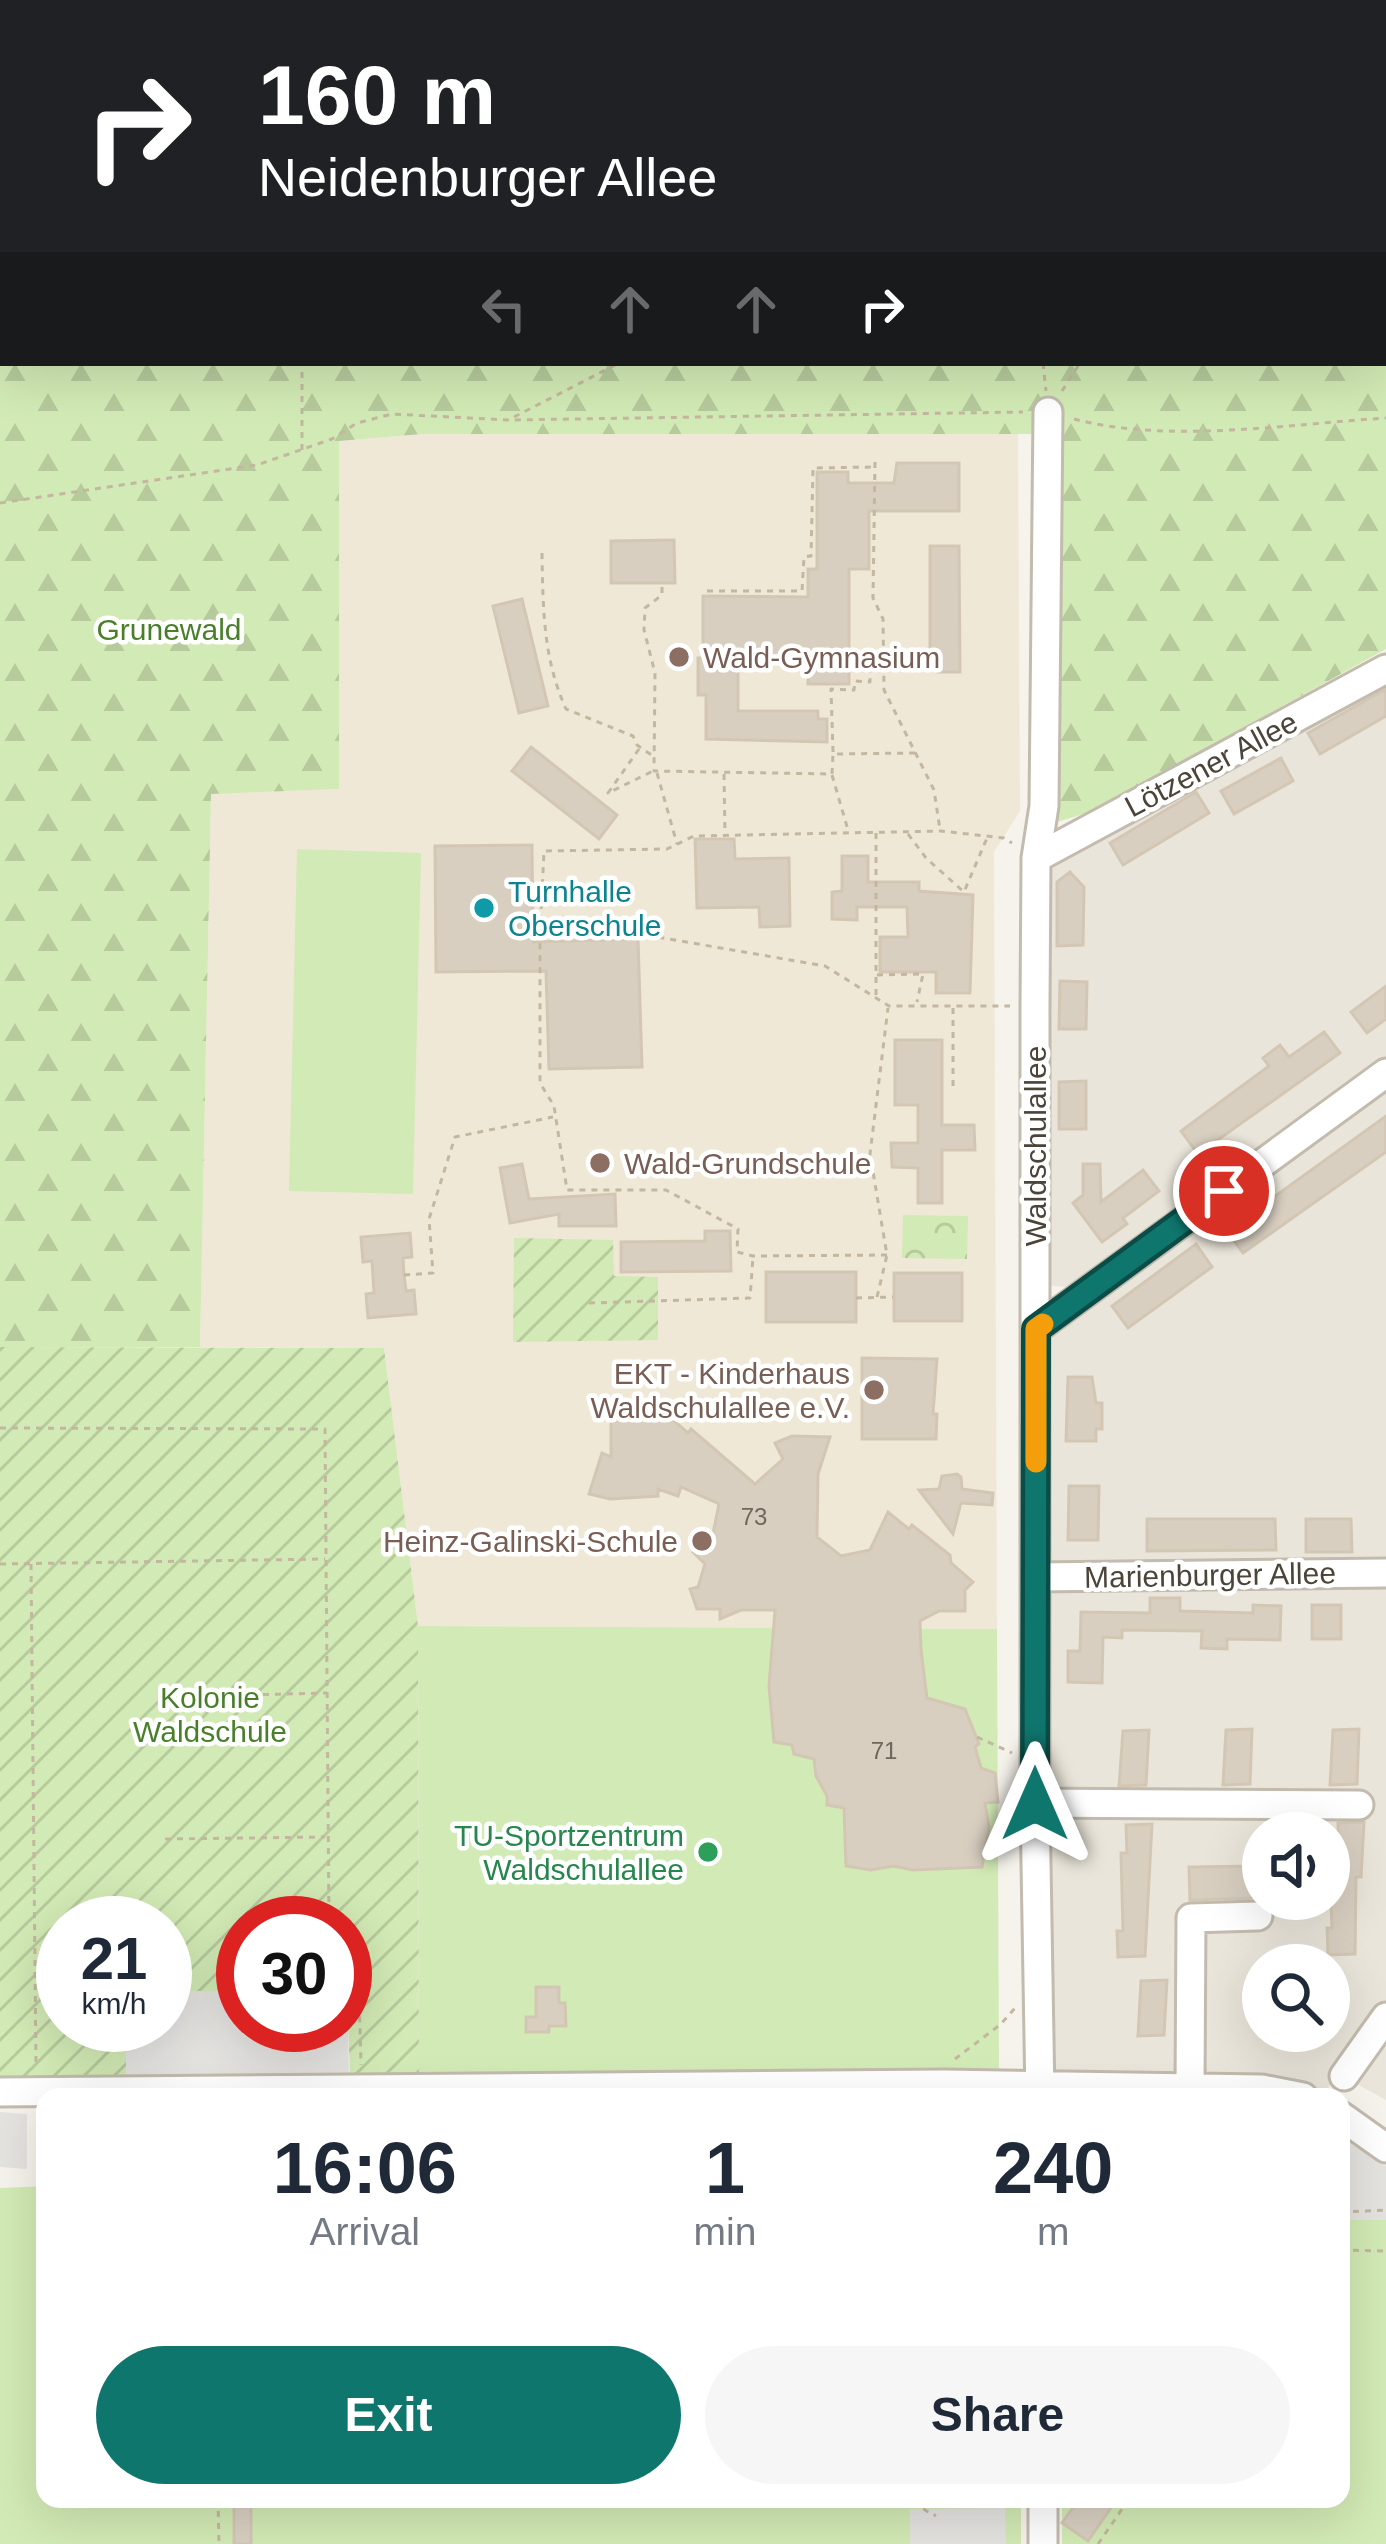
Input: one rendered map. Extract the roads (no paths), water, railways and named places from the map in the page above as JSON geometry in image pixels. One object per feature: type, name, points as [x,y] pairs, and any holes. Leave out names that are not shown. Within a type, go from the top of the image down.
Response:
[{"type":"street","name":"Waldschulallee","points":[[1040,2088],[1029,1803],[1035,1764],[1036,1329],[1026,1006],[1027,852],[1044,806],[1048,412]]},
{"type":"street","name":"Lötzener Allee","points":[[1027,852],[1386,669]]},
{"type":"street","points":[[1036,1329],[1386,1073]]},
{"type":"street","name":"Marienburger Allee","points":[[1035,1577],[1386,1573]]},
{"type":"street","points":[[1029,1803],[1359,1805]]},
{"type":"street","points":[[1208,2088],[1191,1918],[1242,1916]]},
{"type":"street","points":[[1344,2076],[1386,2017]]},
{"type":"street","points":[[406,2088],[496,2082],[992,2088]]},
{"type":"street","points":[[0,2092],[36,2092]]},
{"type":"street","points":[[1350,2122],[1386,2148]]},
{"type":"street","points":[[1042,2508],[1043,2544]]},
{"type":"place","name":"Wald-Gymnasium","points":[[679,657]]},
{"type":"place","name":"Turnhalle Oberschule","points":[[484,908]]},
{"type":"place","name":"Wald-Grundschule","points":[[600,1163]]},
{"type":"place","name":"EKT - Kinderhaus Waldschulallee e.V.","points":[[874,1390]]},
{"type":"place","name":"Heinz-Galinski-Schule","points":[[702,1541]]},
{"type":"place","name":"TU-Sportzentrum Waldschulallee","points":[[708,1852]]},
{"type":"park label","name":"Grunewald","points":[[169,629]]},
{"type":"park label","name":"Kolonie Waldschule","points":[[210,1714]]}]
